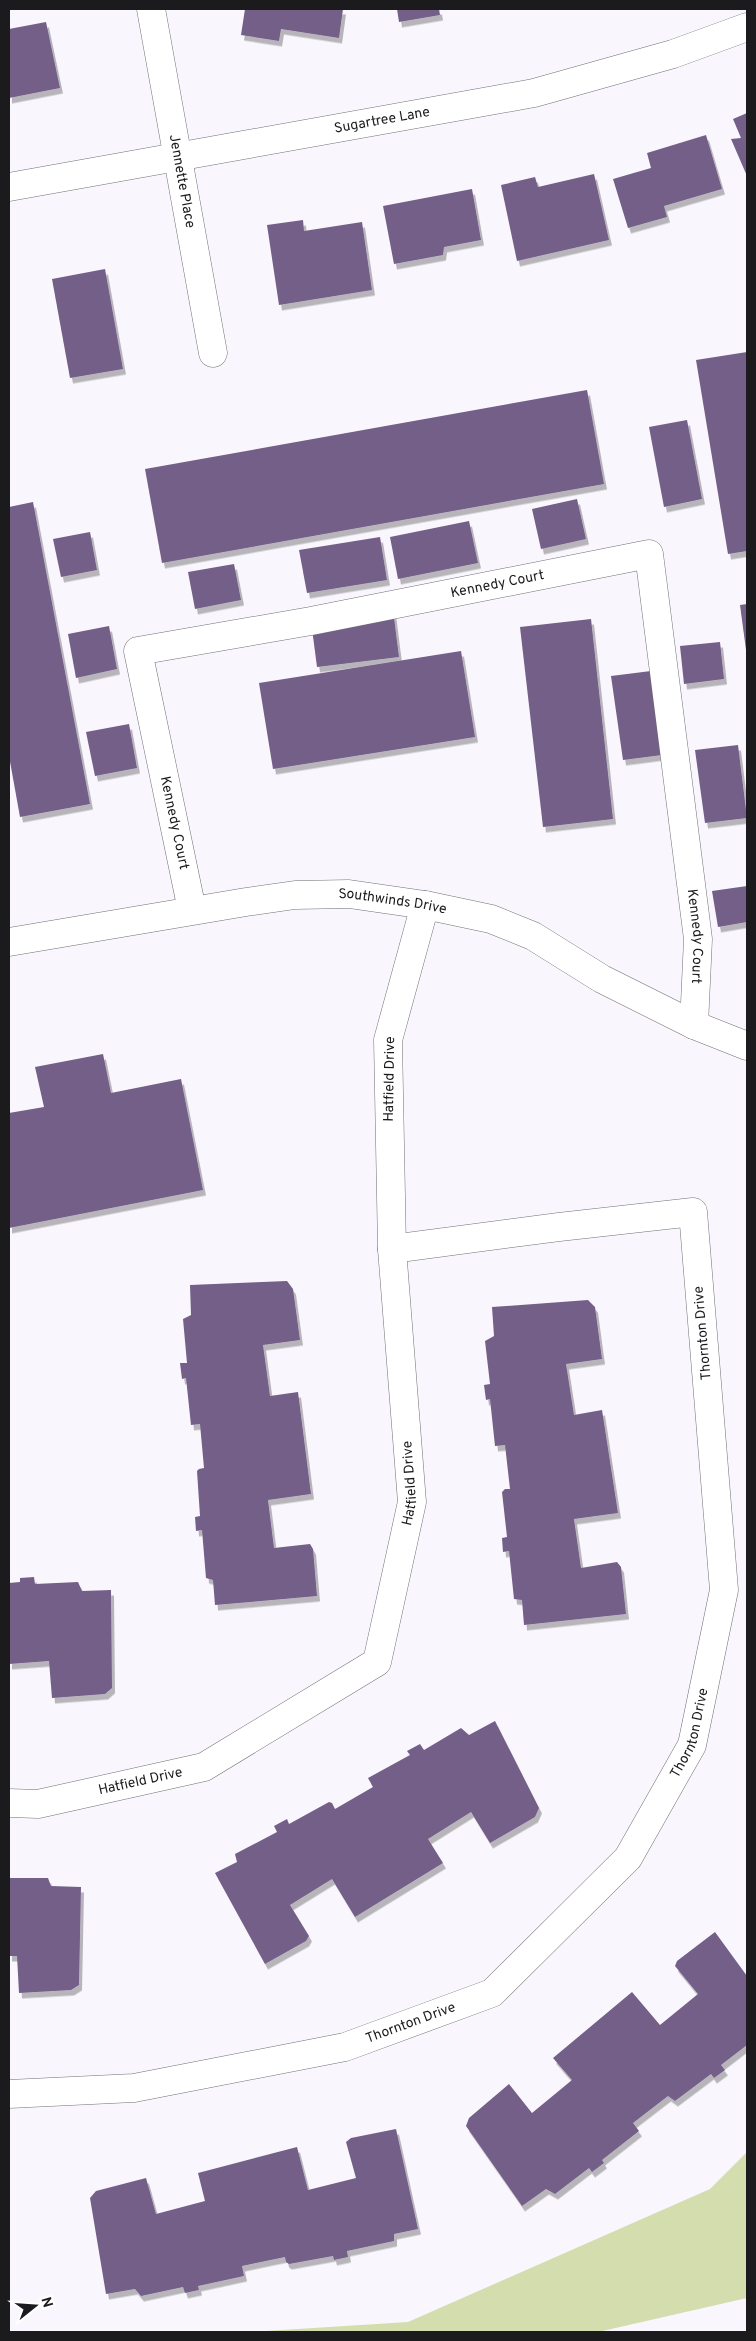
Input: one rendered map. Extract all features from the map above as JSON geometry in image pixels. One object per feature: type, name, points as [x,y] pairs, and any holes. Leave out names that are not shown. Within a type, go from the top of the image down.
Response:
[{"type":"street","name":"Jennette Place","points":[[151,9],[213,353]]},
{"type":"street","name":"Sugartree Lane","points":[[9,187],[534,93],[673,54],[747,27]]},
{"type":"street","name":"Kennedy Court","points":[[192,910],[138,651],[311,621],[649,554],[698,940],[694,1025]]},
{"type":"street","name":"Southwinds Drive","points":[[9,942],[192,910],[295,896],[340,894],[425,905],[491,919],[533,936],[602,979],[694,1025],[747,1046]]},
{"type":"street","name":"Hatfield Drive","points":[[9,1803],[38,1804],[204,1767],[377,1662],[412,1502],[392,1249],[388,1040],[425,905]]},
{"type":"street","name":"Thornton Drive","points":[[9,2094],[134,2088],[345,2048],[492,1993],[628,1858],[692,1745],[724,1590],[693,1212],[392,1249]]},
{"type":"green space","points":[[747,2152],[747,2298],[598,2332],[251,2332],[408,2322],[710,2189]]},
{"type":"building","points":[[245,9],[343,9],[339,38],[281,29],[279,41],[241,35]]},
{"type":"building","points":[[397,9],[439,9],[440,15],[399,22]]},
{"type":"building","points":[[46,22],[60,88],[9,98],[9,29]]},
{"type":"building","points":[[747,113],[747,176],[731,139],[741,138],[733,119]]},
{"type":"building","points":[[706,135],[722,189],[664,206],[667,217],[628,228],[613,179],[651,168],[647,153]]},
{"type":"building","points":[[594,174],[609,240],[517,261],[501,185],[535,177],[538,187]]},
{"type":"building","points":[[472,189],[481,240],[444,247],[443,255],[394,264],[383,206]]},
{"type":"building","points":[[303,220],[304,231],[362,222],[372,290],[279,305],[267,225]]},
{"type":"building","points":[[105,269],[123,369],[70,378],[52,279]]},
{"type":"building","points":[[747,352],[747,551],[728,554],[696,360]]},
{"type":"building","points":[[587,390],[604,484],[162,563],[145,469]]},
{"type":"building","points":[[687,420],[702,499],[664,507],[649,427]]},
{"type":"building","points":[[577,499],[586,539],[541,549],[532,509]]},
{"type":"building","points":[[33,502],[90,804],[20,817],[9,756],[9,507]]},
{"type":"building","points":[[469,521],[478,563],[398,579],[390,537]]},
{"type":"building","points":[[90,532],[97,570],[61,577],[53,539]]},
{"type":"building","points":[[380,537],[387,580],[307,593],[299,550]]},
{"type":"building","points":[[234,564],[241,600],[195,609],[188,572]]},
{"type":"building","points":[[747,604],[747,650],[746,650],[740,605]]},
{"type":"building","points":[[393,610],[399,657],[317,667],[311,621]]},
{"type":"building","points":[[591,619],[613,819],[543,827],[520,627]]},
{"type":"building","points":[[109,626],[117,669],[76,678],[68,634]]},
{"type":"building","points":[[720,642],[724,679],[684,684],[680,646]]},
{"type":"building","points":[[461,651],[475,737],[273,769],[259,683]]},
{"type":"building","points":[[651,671],[662,755],[623,760],[611,676]]},
{"type":"building","points":[[129,724],[137,768],[95,776],[86,732]]},
{"type":"building","points":[[738,745],[747,818],[705,823],[695,750]]},
{"type":"building","points":[[747,886],[747,922],[718,927],[712,891]]},
{"type":"building","points":[[103,1054],[111,1093],[181,1079],[203,1190],[9,1228],[9,1113],[44,1107],[35,1067]]},
{"type":"building","points":[[287,1281],[293,1289],[300,1340],[263,1345],[270,1396],[298,1392],[311,1494],[268,1500],[274,1548],[310,1544],[313,1549],[317,1596],[215,1605],[213,1580],[206,1578],[202,1530],[196,1531],[195,1517],[200,1516],[197,1471],[204,1468],[200,1424],[191,1425],[186,1378],[182,1379],[180,1363],[187,1363],[183,1319],[191,1315],[190,1285]]},
{"type":"building","points":[[588,1300],[595,1307],[602,1359],[566,1364],[574,1415],[602,1410],[618,1513],[574,1519],[581,1568],[617,1562],[621,1567],[626,1614],[524,1625],[522,1600],[514,1599],[509,1551],[503,1552],[502,1538],[507,1537],[502,1492],[505,1489],[510,1489],[505,1445],[495,1446],[490,1399],[486,1400],[484,1385],[490,1384],[485,1341],[494,1336],[492,1307]]},
{"type":"building","points":[[34,1577],[35,1584],[78,1582],[82,1591],[111,1590],[112,1688],[105,1694],[52,1698],[49,1661],[9,1664],[9,1583],[20,1582],[20,1578]]},
{"type":"building","points":[[495,1721],[539,1808],[535,1817],[490,1843],[471,1812],[428,1839],[443,1863],[355,1917],[332,1879],[290,1905],[309,1936],[306,1941],[265,1964],[215,1873],[237,1862],[235,1854],[277,1832],[274,1826],[287,1819],[289,1824],[329,1802],[332,1803],[335,1809],[373,1787],[368,1778],[410,1755],[407,1751],[420,1744],[424,1750],[461,1728],[469,1735]]},
{"type":"building","points":[[9,1878],[48,1878],[51,1886],[81,1887],[79,1985],[71,1990],[19,1993],[17,1956],[9,1956]]},
{"type":"building","points":[[715,1932],[747,1976],[747,2045],[721,2065],[725,2070],[714,2078],[711,2074],[675,2101],[668,2096],[633,2123],[639,2131],[602,2160],[604,2163],[592,2172],[589,2168],[555,2194],[546,2189],[522,2206],[466,2126],[469,2118],[509,2084],[532,2113],[572,2080],[553,2058],[632,1992],[660,2025],[698,1994],[675,1966],[677,1961]]},
{"type":"building","points":[[396,2129],[418,2229],[394,2234],[394,2241],[347,2251],[348,2257],[334,2260],[333,2256],[289,2264],[286,2262],[285,2257],[242,2266],[244,2276],[198,2286],[199,2290],[185,2293],[183,2287],[141,2296],[135,2289],[106,2294],[90,2198],[96,2191],[146,2178],[156,2214],[205,2201],[198,2173],[297,2147],[308,2190],[356,2178],[346,2142],[351,2138]]}]
